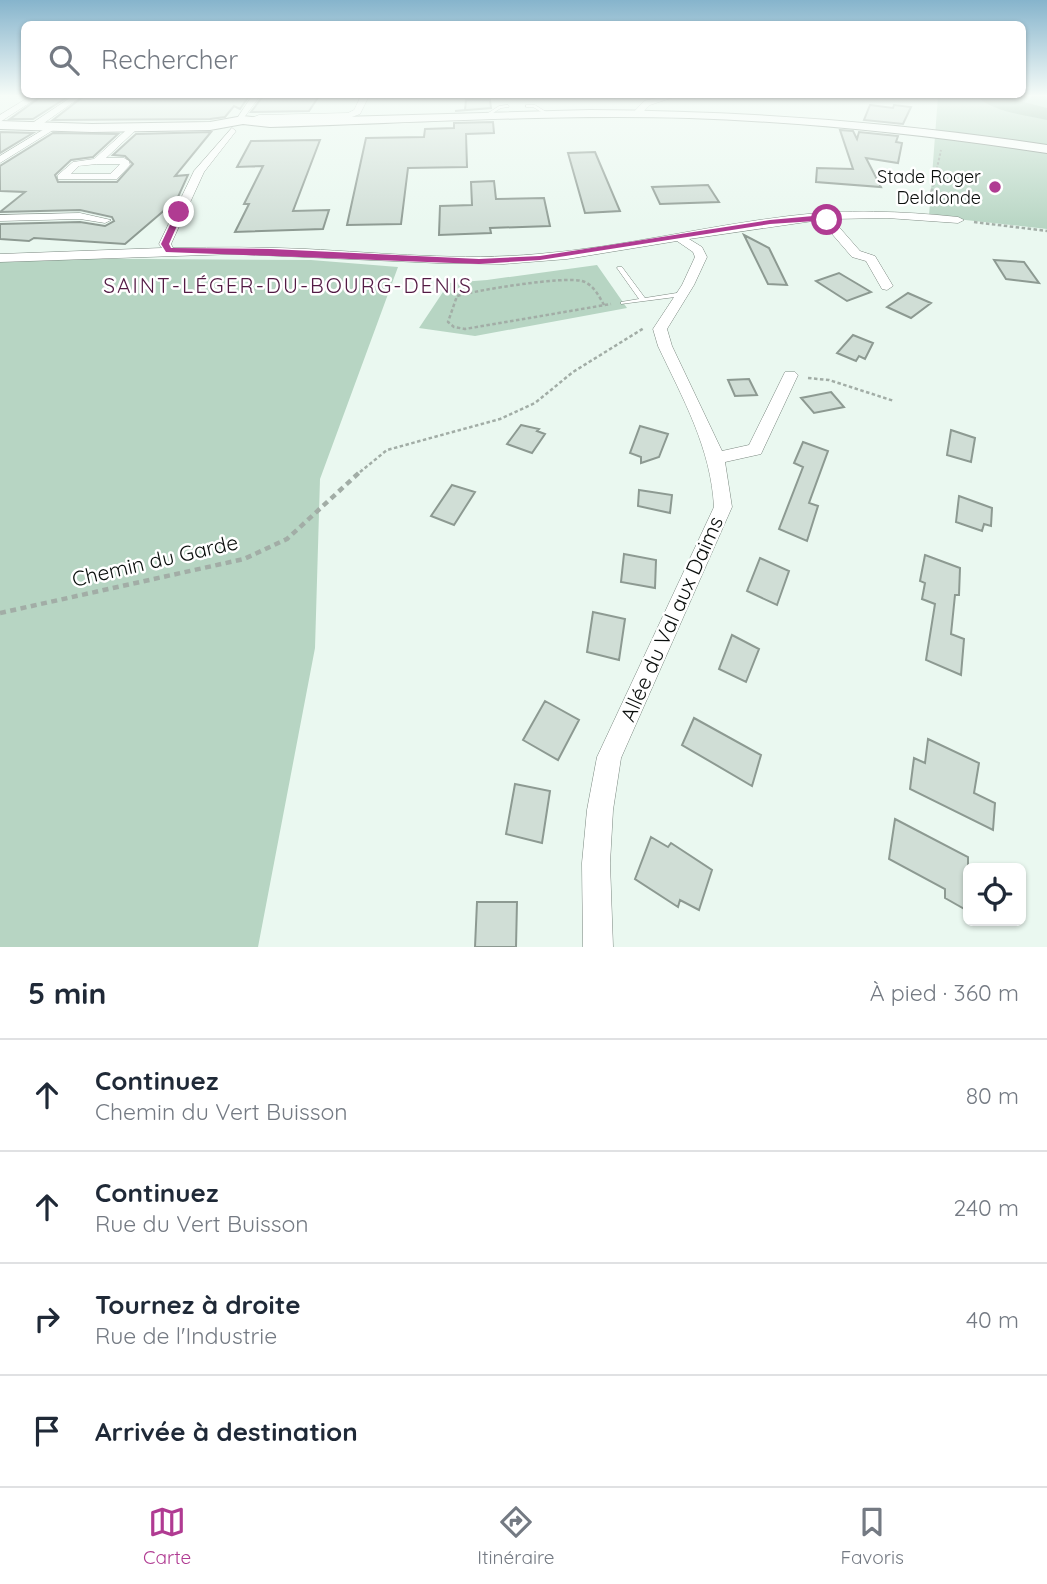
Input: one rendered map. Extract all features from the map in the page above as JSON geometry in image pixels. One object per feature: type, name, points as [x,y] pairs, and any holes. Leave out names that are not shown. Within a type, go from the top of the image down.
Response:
[{"type":"main road","points":[[979,140],[1047,149]]},
{"type":"street","points":[[0,160],[32,140]]},
{"type":"street","points":[[97,161],[124,162],[125,165],[113,177],[62,177],[76,164],[97,161],[120,140]]},
{"type":"street","points":[[169,250],[165,244],[199,171],[225,140]]},
{"type":"street","points":[[0,218],[80,216],[105,220]]},
{"type":"street","points":[[0,258],[135,254],[169,250],[271,251],[479,261],[540,258],[770,222],[824,217],[929,216],[958,220]]},
{"type":"street","points":[[824,217],[856,254],[871,258],[887,286]]},
{"type":"street","name":"Allée du Val aux Daims","points":[[598,947],[596,863],[600,810],[609,757],[723,507],[723,482],[717,458],[665,346],[660,328],[683,294],[701,257],[698,250],[680,237]]},
{"type":"street","points":[[717,458],[755,450],[790,375]]},
{"type":"lane","points":[[620,268],[643,300]]},
{"type":"lane","points":[[623,303],[683,294]]},
{"type":"path","points":[[929,216],[927,209],[941,147]]},
{"type":"path","points":[[958,220],[1047,231]]},
{"type":"path","points":[[604,305],[589,284],[576,279],[510,289],[472,291],[457,296],[448,316],[448,323],[465,329],[623,303]]},
{"type":"path","name":"Chemin du Garde","points":[[0,613],[244,559],[287,539],[347,482],[387,450],[500,419],[535,403],[583,366],[633,333],[668,317]]},
{"type":"path","points":[[790,375],[829,380],[894,401]]},
{"type":"green space","points":[[935,140],[1047,140],[1047,229],[929,216]]},
{"type":"green space","points":[[0,258],[311,260],[398,267],[320,479],[315,648],[258,947],[0,947]]},
{"type":"green space","points":[[597,265],[627,308],[475,336],[419,328],[449,283]]},
{"type":"building","points":[[0,140],[21,140],[0,153]]},
{"type":"building","points":[[41,140],[111,140],[93,157],[71,160],[55,175],[58,182],[117,182],[133,164],[125,156],[113,155],[129,140],[204,140],[175,176],[188,175],[173,208],[167,208],[125,244],[34,238],[29,241],[0,239],[0,224],[80,222],[105,226],[114,221],[112,217],[80,210],[0,212],[25,192],[0,191],[0,166]]},
{"type":"building","points":[[320,140],[293,211],[329,210],[323,229],[235,232],[249,204],[244,204],[263,166],[237,167],[251,141]]},
{"type":"building","points":[[366,140],[466,140],[467,167],[408,168],[401,224],[347,225]]},
{"type":"building","points":[[843,140],[897,140],[902,143],[898,163],[866,158],[881,187],[816,182],[817,168],[853,169]]},
{"type":"building","points":[[595,152],[620,211],[585,213],[568,153]]},
{"type":"building","points":[[494,181],[496,199],[544,198],[550,226],[490,228],[491,233],[439,235],[440,206],[472,205],[471,182]]},
{"type":"building","points":[[708,185],[719,202],[660,204],[652,187]]},
{"type":"building","points":[[744,235],[769,248],[787,285],[768,284]]},
{"type":"building","points":[[994,260],[1024,262],[1039,283],[1006,279]]},
{"type":"building","points":[[839,273],[871,292],[847,301],[816,281]]},
{"type":"building","points":[[908,293],[931,303],[911,318],[887,307]]},
{"type":"building","points":[[853,335],[873,343],[865,359],[859,356],[856,361],[837,353]]},
{"type":"building","points":[[749,379],[757,395],[735,396],[728,380]]},
{"type":"building","points":[[831,392],[844,407],[814,413],[801,398]]},
{"type":"building","points":[[521,425],[539,429],[537,431],[545,434],[532,453],[507,444]]},
{"type":"building","points":[[640,426],[668,434],[659,457],[641,463],[641,457],[630,453]]},
{"type":"building","points":[[951,430],[975,438],[971,462],[947,455]]},
{"type":"building","points":[[803,442],[828,451],[809,503],[818,506],[807,541],[779,529],[803,467],[794,463]]},
{"type":"building","points":[[452,485],[475,492],[454,525],[431,516]]},
{"type":"building","points":[[639,490],[672,495],[670,513],[638,506]]},
{"type":"building","points":[[959,496],[992,508],[991,526],[984,524],[982,531],[956,522]]},
{"type":"building","points":[[624,554],[656,560],[655,588],[621,582]]},
{"type":"building","points":[[925,555],[960,568],[959,595],[955,595],[951,634],[964,639],[961,675],[926,660],[935,604],[922,599],[925,583],[920,581]]},
{"type":"building","points":[[760,558],[789,571],[777,605],[747,591]]},
{"type":"building","points":[[593,612],[625,619],[619,660],[587,652]]},
{"type":"building","points":[[732,635],[759,649],[746,682],[719,669]]},
{"type":"building","points":[[545,701],[579,720],[558,760],[523,740]]},
{"type":"building","points":[[694,718],[761,755],[752,786],[682,745]]},
{"type":"building","points":[[928,739],[979,763],[974,793],[995,803],[993,830],[910,789],[914,758],[925,763]]},
{"type":"building","points":[[515,784],[550,791],[542,843],[506,834]]},
{"type":"building","points":[[895,819],[968,857],[968,863],[963,863],[963,908],[945,898],[945,889],[889,859]]},
{"type":"building","points":[[651,837],[668,847],[671,843],[712,870],[699,910],[680,900],[678,907],[635,879]]},
{"type":"building","points":[[477,902],[517,902],[516,947],[475,947]]},
{"type":"place","name":"Stade Roger Delalonde","points":[[995,187]]},
{"type":"district","name":"SAINT-LÉGER-DU-BOURG-DENIS","points":[[288,286]]},
{"type":"route","points":[[179,212],[165,244],[169,250],[271,251],[436,261],[540,258],[770,222],[824,217],[827,220]]}]
